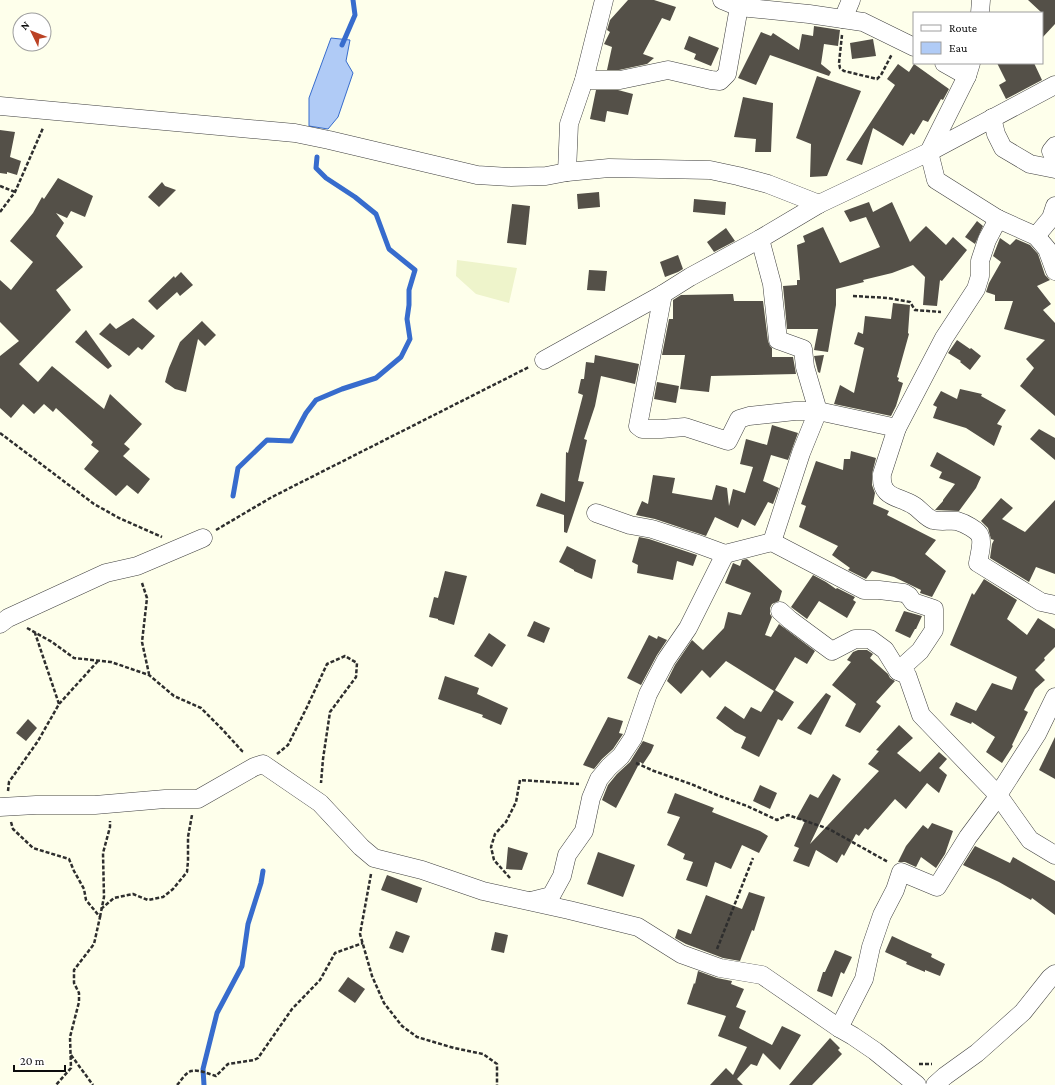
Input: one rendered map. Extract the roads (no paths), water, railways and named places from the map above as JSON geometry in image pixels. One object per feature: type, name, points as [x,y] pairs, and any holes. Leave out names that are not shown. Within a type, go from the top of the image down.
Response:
[{"type":"street","points":[[567,172],[569,124],[584,80],[604,0]]},
{"type":"street","points":[[722,0],[739,4],[863,22],[907,43]]},
{"type":"street","points":[[843,19],[851,0]]},
{"type":"street","points":[[980,12],[981,0]]},
{"type":"street","points":[[584,80],[620,80],[668,70],[720,81],[727,74],[739,4]]},
{"type":"street","points":[[948,64],[969,69],[929,152],[936,180],[998,219],[1046,245]]},
{"type":"street","points":[[544,360],[663,294],[690,277],[760,240],[819,204],[929,152],[1055,85]]},
{"type":"street","points":[[0,106],[295,133],[477,174],[518,177],[546,176],[567,172],[609,168],[710,170],[768,184],[819,204]]},
{"type":"street","points":[[992,118],[996,134],[1003,148],[1030,164],[1055,169]]},
{"type":"street","points":[[1055,146],[1051,151],[1055,160]]},
{"type":"street","points":[[1055,206],[1046,245],[1055,271]]},
{"type":"street","points":[[998,219],[987,240],[980,261],[980,276],[976,289],[944,338],[897,428],[882,474],[881,482],[889,495],[913,505],[933,520],[957,521],[973,529],[980,535],[981,544],[978,563],[1041,602],[1055,604]]},
{"type":"street","points":[[760,240],[772,284],[778,340],[803,349],[805,367],[818,411],[801,453],[772,542]]},
{"type":"street","points":[[663,294],[638,426],[640,428],[661,429],[685,427],[728,441],[739,419],[749,416],[818,411],[897,428]]},
{"type":"street","points":[[596,513],[630,525],[652,529],[726,554],[772,542],[864,590],[904,593],[909,596],[913,602],[934,609],[934,630],[920,651],[898,671]]},
{"type":"street","points":[[4,621],[106,573],[137,566],[203,538]]},
{"type":"street","points":[[530,901],[551,896],[562,876],[567,855],[584,831],[591,798],[599,779],[621,756],[633,738],[648,694],[666,660],[688,628],[726,554]]},
{"type":"street","points":[[780,611],[832,651],[855,639],[870,639],[885,650],[898,671],[907,675],[921,715],[998,795],[1030,840],[1055,855]]},
{"type":"street","points":[[839,1028],[864,979],[871,947],[882,915],[896,890],[901,872],[937,887],[968,837],[994,802],[1037,734],[1055,697]]},
{"type":"street","points":[[2,807],[36,805],[95,805],[164,799],[198,799],[254,767],[263,764],[320,803],[361,847],[374,858],[422,870],[483,891],[638,927],[682,954],[720,968],[762,975],[875,1051],[917,1085]]},
{"type":"street","points":[[935,1085],[977,1053],[1004,1029],[1022,1012],[1055,974]]},
{"type":"water","points":[[331,38],[350,40],[346,61],[353,73],[338,117],[328,129],[309,126],[309,98]]},
{"type":"waterway","points":[[342,45],[355,15],[353,0]]},
{"type":"waterway","points":[[233,496],[238,468],[267,440],[291,441],[306,413],[316,400],[342,389],[376,378],[401,357],[410,339],[407,319],[409,290],[415,270],[389,249],[376,214],[355,197],[326,178],[316,168],[317,157]]},
{"type":"waterway","points":[[204,1085],[203,1069],[217,1013],[242,966],[248,924],[261,883],[263,871]]}]
